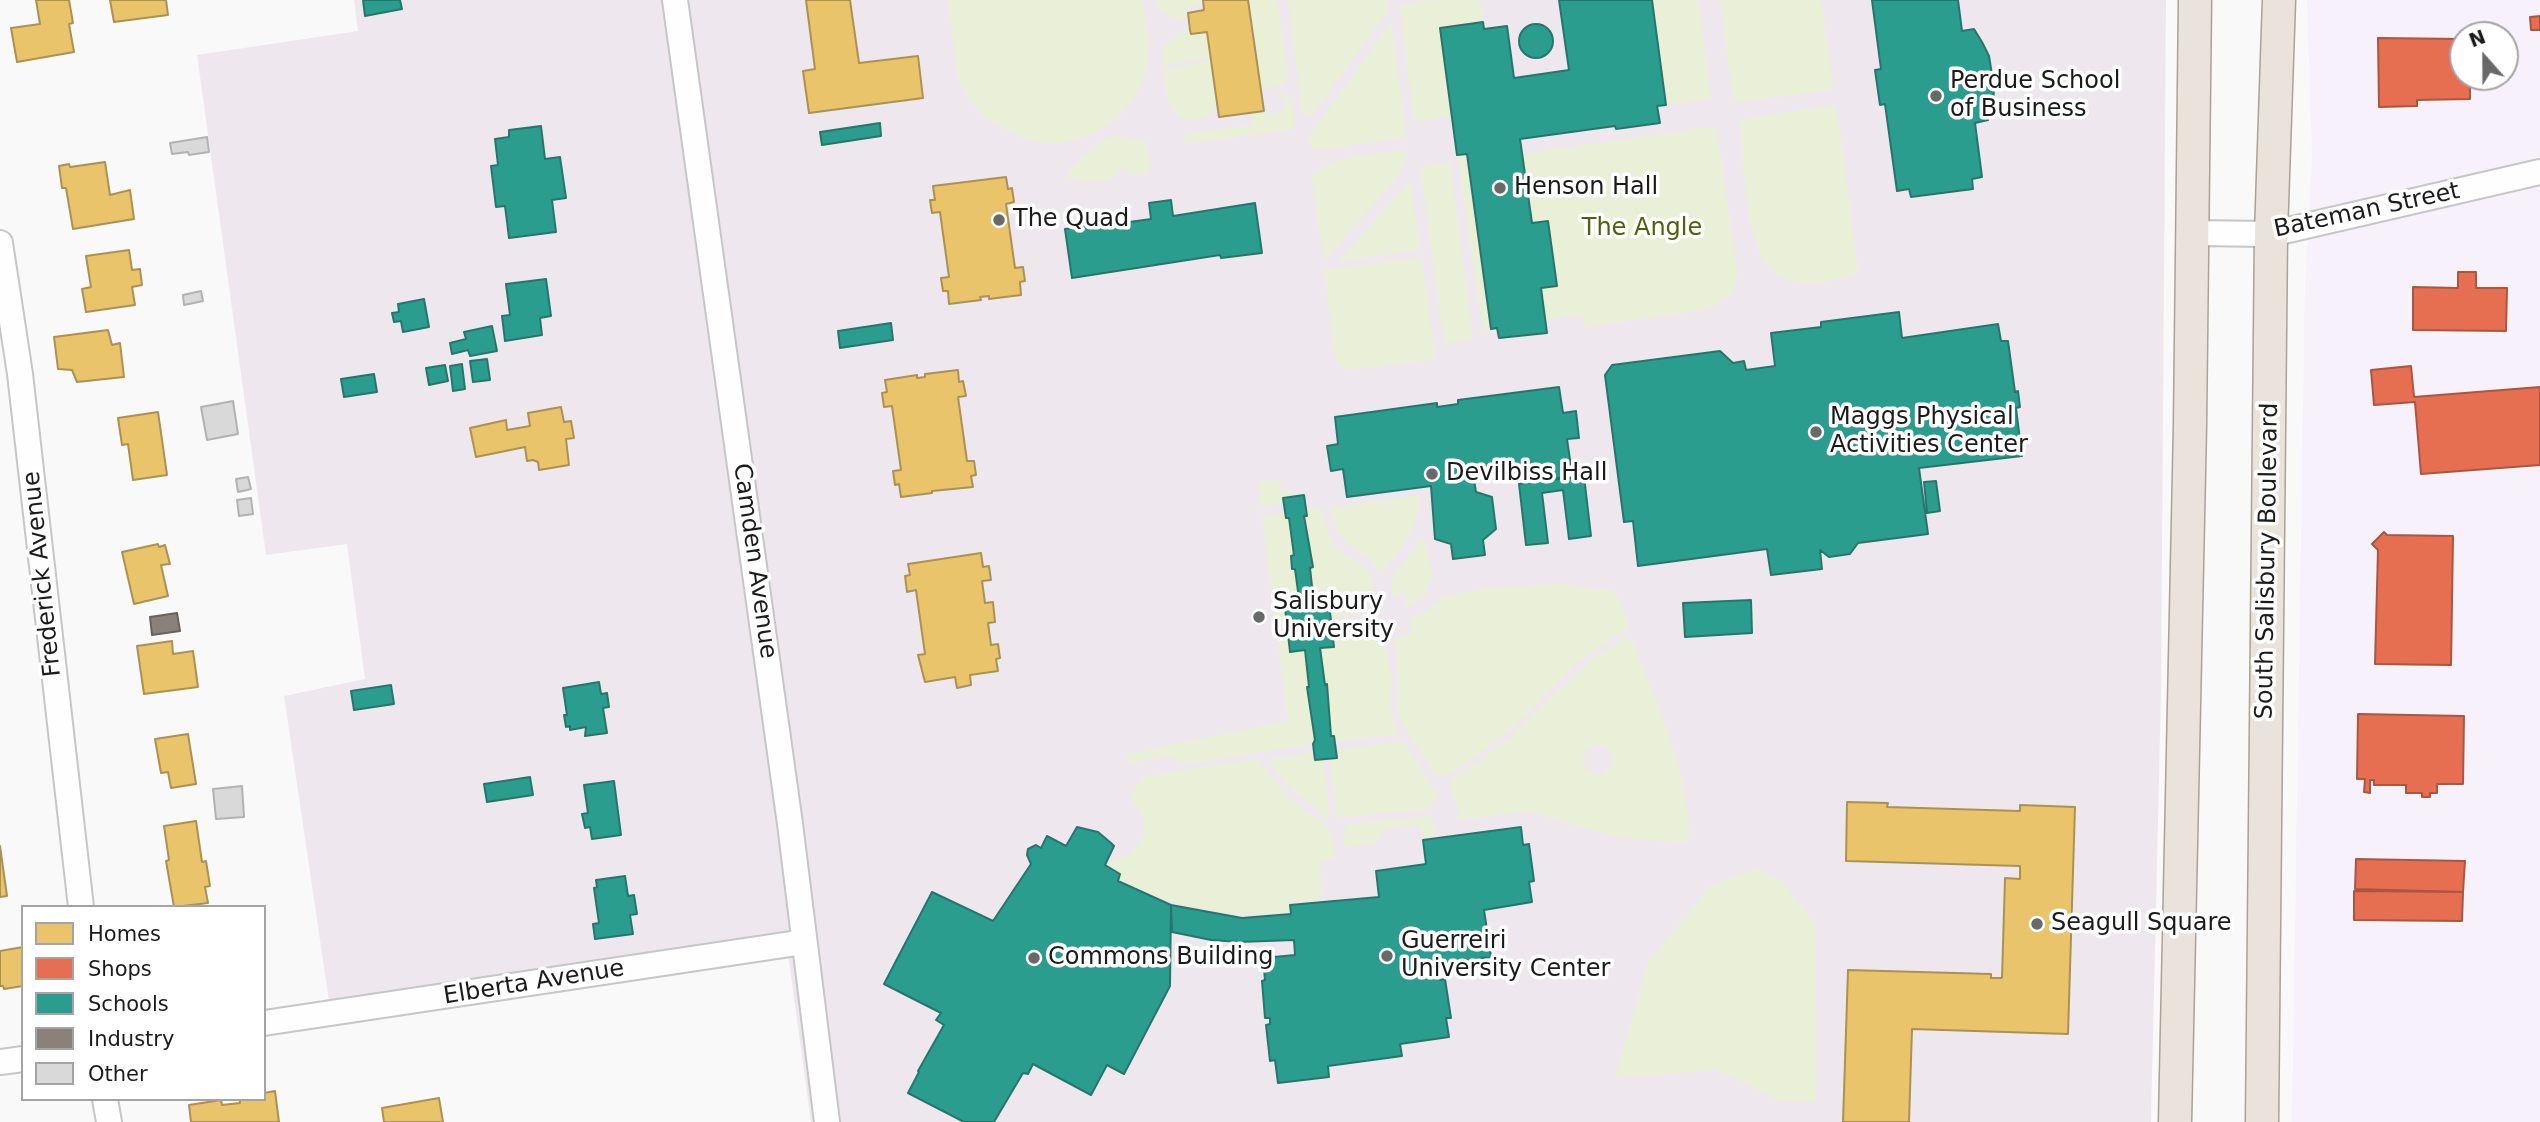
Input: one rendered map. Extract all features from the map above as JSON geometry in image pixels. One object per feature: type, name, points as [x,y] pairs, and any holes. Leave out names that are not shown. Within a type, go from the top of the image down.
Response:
[{"type":"main road","points":[[2175,1122],[2195,0]]},
{"type":"main road","name":"South Salisbury Boulevard","points":[[2262,1122],[2271,234],[2278,0]]},
{"type":"street","name":"Camden Avenue","points":[[675,0],[764,635],[827,1122]]},
{"type":"street","name":"Bateman Street","points":[[2192,233],[2271,234],[2540,172]]},
{"type":"street","name":"Frederick Avenue","points":[[0,243],[10,375],[81,905]]},
{"type":"street","name":"Elberta Avenue","points":[[266,1023],[804,942]]},
{"type":"street","points":[[0,1062],[21,1059]]},
{"type":"street","points":[[105,1101],[109,1122]]},
{"type":"shaded area","name":"Salisbury University","points":[[354,0],[2166,0],[2161,692],[2151,1122],[811,1122],[786,940],[330,1008],[284,696],[365,679],[347,544],[266,555],[197,55],[358,31]]},
{"type":"shaded area","points":[[2307,0],[2540,0],[2540,1122],[2292,1122],[2305,283],[2312,157]]},
{"type":"green space","points":[[948,0],[1142,0],[1148,57],[1139,90],[1130,104],[1107,126],[1077,140],[1045,143],[1016,135],[980,112],[967,97],[958,79]]},
{"type":"green space","points":[[1155,0],[1203,2],[1191,6],[1189,18],[1178,20],[1157,7]]},
{"type":"green space","points":[[1248,0],[1277,0],[1288,77],[1282,85],[1261,88]]},
{"type":"green space","points":[[1288,0],[1387,0],[1388,11],[1313,113],[1303,115]]},
{"type":"green space","points":[[1436,0],[1480,0],[1483,22],[1452,116],[1414,121],[1400,8],[1404,4]]},
{"type":"green space","points":[[1652,0],[1698,0],[1711,98],[1666,105]]},
{"type":"green space","points":[[1720,0],[1821,0],[1833,90],[1737,102],[1733,96]]},
{"type":"green space","points":[[1391,22],[1406,137],[1314,149],[1309,144],[1310,136]]},
{"type":"green space","points":[[1190,30],[1191,34],[1207,32],[1211,57],[1163,65],[1163,47],[1177,35]]},
{"type":"green space","points":[[1211,61],[1218,109],[1199,119],[1180,116],[1168,101],[1164,71]]},
{"type":"green space","points":[[1277,93],[1286,94],[1291,101],[1293,129],[1187,144],[1183,140],[1186,134],[1253,125],[1251,113],[1279,113],[1285,105]]},
{"type":"green space","points":[[1833,105],[1837,109],[1858,270],[1852,277],[1830,281],[1793,281],[1769,268],[1755,240],[1744,175],[1740,120]]},
{"type":"green space","name":"The Angle","points":[[1713,127],[1717,130],[1737,271],[1736,284],[1730,295],[1709,309],[1585,327],[1583,314],[1545,320],[1541,288],[1557,286],[1548,221],[1532,223],[1523,154]]},
{"type":"green space","points":[[1116,136],[1146,142],[1151,167],[1146,173],[1131,176],[1126,168],[1119,169],[1119,174],[1114,177],[1094,182],[1068,177],[1070,168],[1107,138]]},
{"type":"green space","points":[[1404,150],[1408,153],[1399,175],[1324,261],[1312,176],[1343,159]]},
{"type":"green space","points":[[1468,154],[1491,329],[1483,331],[1457,155]]},
{"type":"green space","points":[[1450,162],[1473,339],[1446,343],[1421,172],[1427,165]]},
{"type":"green space","points":[[1410,181],[1420,249],[1338,262]]},
{"type":"green space","points":[[1420,258],[1435,355],[1432,360],[1348,370],[1337,364],[1324,270]]},
{"type":"green space","points":[[1279,480],[1280,490],[1290,489],[1291,497],[1283,498],[1284,503],[1261,506],[1258,482]]},
{"type":"green space","points":[[1419,495],[1412,529],[1381,574],[1372,561],[1350,546],[1336,530],[1330,508]]},
{"type":"green space","points":[[1320,508],[1331,540],[1340,551],[1368,572],[1378,598],[1363,600],[1364,614],[1330,618],[1328,603],[1314,604],[1312,567],[1304,516],[1306,510]]},
{"type":"green space","points":[[1285,513],[1286,518],[1289,518],[1294,555],[1291,556],[1292,569],[1295,569],[1300,606],[1287,623],[1275,619],[1262,516]]},
{"type":"green space","points":[[1420,540],[1424,540],[1433,576],[1424,595],[1407,609],[1405,594],[1391,596],[1393,578]]},
{"type":"green space","points":[[1558,584],[1612,591],[1619,599],[1629,627],[1578,662],[1510,731],[1447,776],[1434,773],[1400,719],[1397,699],[1399,676],[1393,638],[1411,635],[1409,620],[1426,612],[1444,597],[1488,588]]},
{"type":"green space","points":[[1366,625],[1368,641],[1383,639],[1391,674],[1390,701],[1399,734],[1335,742],[1334,736],[1331,736],[1327,685],[1320,648],[1334,646],[1332,629]]},
{"type":"green space","points":[[1288,633],[1291,652],[1305,650],[1307,688],[1315,740],[1313,744],[1186,764],[1172,756],[1136,762],[1134,767],[1125,755],[1288,721],[1278,641]]},
{"type":"green space","points":[[1626,637],[1633,641],[1678,765],[1688,816],[1689,840],[1682,843],[1617,837],[1531,811],[1459,820],[1457,802],[1451,794],[1449,782],[1504,743],[1588,662]],"holes":[[[1595,745],[1604,746],[1613,755],[1611,768],[1600,776],[1588,772],[1583,765],[1584,752]]]},
{"type":"green space","points":[[1404,742],[1439,797],[1432,801],[1429,809],[1337,818],[1330,759],[1337,757],[1336,750]]},
{"type":"green space","points":[[1314,752],[1315,760],[1323,759],[1330,815],[1328,818],[1324,818],[1314,806],[1297,794],[1268,762],[1271,759]]},
{"type":"green space","points":[[1255,759],[1293,801],[1323,823],[1332,836],[1334,859],[1319,861],[1323,899],[1289,903],[1290,912],[1221,912],[1160,898],[1117,880],[1119,871],[1104,862],[1126,857],[1141,842],[1144,820],[1130,797],[1143,777]]},
{"type":"green space","points":[[1432,816],[1435,836],[1423,837],[1422,829],[1417,825],[1398,826],[1382,833],[1376,844],[1345,847],[1343,831],[1350,824]]},
{"type":"green space","points":[[1756,869],[1782,882],[1815,922],[1816,1102],[1779,1100],[1718,1070],[1616,1078],[1647,964],[1709,887]]},
{"type":"building: Homes","points":[[36,0],[69,0],[73,23],[69,24],[74,52],[17,62],[11,28],[40,24]]},
{"type":"building: Homes","points":[[110,0],[166,0],[168,15],[114,22]]},
{"type":"building: Homes","points":[[806,0],[850,0],[859,63],[918,56],[923,98],[809,113],[803,71],[815,69]]},
{"type":"building: Homes","points":[[1203,0],[1248,0],[1264,111],[1219,117],[1207,32],[1191,34],[1190,30],[1188,13],[1204,10]]},
{"type":"building: Homes","points":[[105,162],[110,195],[130,190],[134,219],[73,229],[59,166]]},
{"type":"building: Homes","points":[[1006,177],[1008,189],[1012,188],[1014,202],[1006,204],[1015,268],[1023,267],[1025,281],[1020,282],[1021,295],[989,299],[989,296],[980,297],[981,300],[949,304],[948,291],[943,291],[941,278],[949,277],[940,212],[932,213],[930,200],[935,200],[933,186]]},
{"type":"building: Homes","points":[[129,250],[132,270],[140,269],[142,285],[132,287],[135,305],[86,312],[82,289],[91,287],[86,256]]},
{"type":"building: Homes","points":[[108,330],[112,345],[120,343],[124,377],[77,382],[72,370],[58,369],[54,337]]},
{"type":"building: Homes","points":[[958,370],[959,382],[963,381],[966,396],[958,397],[967,461],[974,461],[976,475],[971,476],[973,487],[901,497],[899,484],[895,485],[893,471],[901,470],[892,406],[884,407],[882,393],[887,392],[885,380],[917,375],[917,378],[925,377],[925,374]]},
{"type":"building: Homes","points":[[561,407],[564,422],[571,421],[574,438],[566,439],[569,465],[539,470],[538,462],[527,461],[525,447],[476,457],[470,428],[506,420],[507,430],[530,426],[528,413]]},
{"type":"building: Homes","points":[[158,412],[167,475],[133,480],[128,444],[122,445],[118,418]]},
{"type":"building: Homes","points":[[158,544],[159,547],[165,545],[170,564],[161,565],[168,596],[134,604],[122,552]]},
{"type":"building: Homes","points":[[981,553],[983,567],[989,566],[991,580],[982,581],[985,603],[993,602],[995,622],[988,623],[991,645],[998,644],[998,671],[970,675],[971,685],[957,688],[955,677],[925,682],[918,655],[925,654],[916,590],[907,592],[905,576],[910,575],[908,564]]},
{"type":"building: Homes","points":[[172,641],[173,654],[193,651],[198,687],[144,694],[137,646]]},
{"type":"building: Homes","points":[[188,734],[196,784],[171,788],[168,772],[161,773],[155,739]]},
{"type":"building: Homes","name":"Seagull Square","points":[[1847,802],[1888,803],[1887,807],[2020,811],[2020,805],[2075,807],[2068,1034],[1912,1029],[1909,1122],[1843,1122],[1848,970],[1991,974],[1991,978],[2002,978],[2005,878],[2020,879],[2020,866],[1846,861]]},
{"type":"building: Homes","points":[[196,821],[202,862],[206,861],[210,886],[205,887],[208,903],[174,905],[166,861],[169,860],[164,826]]},
{"type":"building: Homes","points":[[0,846],[7,896],[0,897]]},
{"type":"building: Homes","points":[[21,947],[21,986],[4,989],[0,986],[0,951]]},
{"type":"building: Homes","points":[[275,1091],[279,1122],[191,1122],[189,1105],[215,1101],[221,1101],[222,1105],[240,1101],[266,1101],[266,1093]]},
{"type":"building: Homes","points":[[439,1098],[443,1122],[384,1122],[382,1108]]},
{"type":"building: Shops","points":[[2540,16],[2540,30],[2531,30],[2530,17]]},
{"type":"building: Shops","points":[[2378,38],[2449,39],[2449,91],[2470,91],[2470,99],[2417,100],[2417,106],[2379,107]]},
{"type":"building: Shops","points":[[2458,272],[2476,272],[2476,288],[2507,288],[2506,331],[2413,330],[2413,287],[2458,288]]},
{"type":"building: Shops","points":[[2411,366],[2414,397],[2540,387],[2540,465],[2421,474],[2415,402],[2374,405],[2371,370]]},
{"type":"building: Shops","points":[[2384,532],[2387,535],[2453,536],[2451,665],[2375,664],[2378,550],[2372,544]]},
{"type":"building: Shops","points":[[2358,714],[2464,716],[2463,784],[2437,784],[2437,793],[2422,797],[2422,793],[2406,793],[2406,785],[2374,785],[2374,780],[2370,780],[2370,793],[2364,792],[2365,779],[2357,779]]},
{"type":"building: Shops","points":[[2356,859],[2465,861],[2463,892],[2355,889]]},
{"type":"building: Shops","points":[[2354,891],[2463,892],[2462,921],[2354,920]]},
{"type":"building: Schools","points":[[363,0],[400,0],[402,9],[365,16]]},
{"type":"building: Schools","name":"Henson Hall","points":[[1559,0],[1652,0],[1666,105],[1657,106],[1660,123],[1616,129],[1615,126],[1520,139],[1532,223],[1548,221],[1557,286],[1541,288],[1547,333],[1499,338],[1497,328],[1491,329],[1467,154],[1457,155],[1440,28],[1483,22],[1484,29],[1507,26],[1514,78],[1569,70]]},
{"type":"building: Schools","name":"Perdue School of Business","points":[[1872,0],[1958,0],[1962,31],[1974,29],[1982,42],[1989,56],[1994,87],[1993,108],[1988,120],[1975,123],[1982,177],[1972,179],[1973,189],[1911,197],[1909,189],[1897,191],[1885,104],[1880,105],[1875,70],[1881,69]]},
{"type":"building: Schools","points":[[1536,24],[1548,29],[1553,41],[1548,53],[1536,58],[1524,53],[1519,41],[1524,29]]},
{"type":"building: Schools","points":[[880,123],[881,136],[822,145],[820,132]]},
{"type":"building: Schools","points":[[541,126],[545,159],[560,157],[566,198],[552,200],[556,232],[509,238],[505,206],[496,207],[491,166],[498,165],[495,139],[509,137],[509,130]]},
{"type":"building: Schools","points":[[1171,200],[1173,216],[1255,203],[1262,253],[1221,258],[1220,255],[1072,278],[1065,229],[1107,223],[1108,227],[1151,219],[1149,203]]},
{"type":"building: Schools","points":[[546,279],[551,316],[540,318],[542,335],[505,341],[502,316],[510,315],[506,284]]},
{"type":"building: Schools","points":[[424,299],[429,327],[403,332],[401,321],[394,322],[392,313],[399,312],[398,304]]},
{"type":"building: Schools","name":"Maggs Physical Activities Center","points":[[1899,312],[1902,338],[1998,324],[2001,341],[2008,341],[2015,392],[2018,391],[2020,407],[2016,408],[2022,456],[1919,468],[1928,534],[1858,543],[1850,554],[1829,557],[1820,550],[1822,569],[1771,575],[1767,549],[1638,566],[1633,521],[1624,522],[1605,375],[1612,365],[1720,351],[1733,363],[1744,361],[1746,370],[1775,366],[1771,333],[1821,327],[1821,322]]},
{"type":"building: Schools","points":[[891,323],[893,340],[840,348],[838,331]]},
{"type":"building: Schools","points":[[492,326],[497,351],[470,356],[468,350],[452,354],[450,343],[466,339],[464,332]]},
{"type":"building: Schools","points":[[487,359],[490,380],[473,382],[470,361]]},
{"type":"building: Schools","points":[[462,364],[465,389],[453,391],[450,366]]},
{"type":"building: Schools","points":[[445,365],[448,381],[429,385],[426,368]]},
{"type":"building: Schools","points":[[374,374],[377,392],[344,397],[341,379]]},
{"type":"building: Schools","name":"Devilbiss Hall","points":[[1559,387],[1563,413],[1576,411],[1579,438],[1567,439],[1571,467],[1564,468],[1565,477],[1551,479],[1550,470],[1474,480],[1476,492],[1492,497],[1496,529],[1483,540],[1485,555],[1453,559],[1451,544],[1435,539],[1431,486],[1347,497],[1343,469],[1331,471],[1327,446],[1338,444],[1335,417],[1437,403],[1437,407],[1458,404],[1458,400]]},
{"type":"building: Schools","points":[[1584,476],[1591,536],[1569,539],[1563,490],[1542,493],[1548,543],[1526,545],[1519,484]]},
{"type":"building: Schools","points":[[1936,481],[1940,511],[1927,513],[1924,482]]},
{"type":"building: Schools","points":[[1304,495],[1307,516],[1304,516],[1313,567],[1310,568],[1314,604],[1329,603],[1334,647],[1320,648],[1325,685],[1327,684],[1331,736],[1334,736],[1337,758],[1315,760],[1305,650],[1290,652],[1285,608],[1300,606],[1295,569],[1292,569],[1291,556],[1294,555],[1289,518],[1286,518],[1283,498]]},
{"type":"building: Schools","points":[[1751,600],[1752,633],[1685,637],[1683,603]]},
{"type":"building: Schools","points":[[599,682],[601,694],[607,693],[609,707],[603,708],[607,733],[585,736],[586,727],[570,730],[570,726],[566,727],[564,715],[567,715],[563,688]]},
{"type":"building: Schools","points":[[391,685],[394,704],[354,710],[351,691]]},
{"type":"building: Schools","points":[[530,777],[533,795],[487,802],[484,784]]},
{"type":"building: Schools","points":[[614,781],[621,835],[592,839],[590,827],[585,828],[582,814],[588,813],[584,785]]},
{"type":"building: Schools","name":"Commons Building","points":[[1077,827],[1098,832],[1114,846],[1105,865],[1120,874],[1118,881],[1171,905],[1170,986],[1124,1074],[1107,1065],[1091,1095],[1033,1064],[1028,1074],[1023,1073],[994,1122],[964,1122],[908,1093],[944,1025],[936,1020],[941,1013],[884,984],[932,892],[993,921],[1031,864],[1027,855],[1028,849],[1036,845],[1041,848],[1047,836],[1066,846]]},
{"type":"building: Schools","name":"Guerreiri University Center","points":[[1521,827],[1523,845],[1529,844],[1534,881],[1529,882],[1532,902],[1484,910],[1491,957],[1439,964],[1440,980],[1445,979],[1451,1018],[1446,1018],[1449,1037],[1400,1044],[1402,1056],[1328,1066],[1329,1077],[1278,1083],[1275,1060],[1270,1061],[1266,1025],[1270,1024],[1270,1018],[1265,1018],[1263,958],[1295,955],[1294,940],[1239,942],[1211,940],[1172,932],[1171,905],[1242,918],[1291,914],[1290,905],[1379,897],[1376,871],[1426,864],[1423,840]]},
{"type":"building: Schools","points":[[625,876],[628,896],[634,895],[637,914],[630,915],[633,934],[595,939],[593,924],[599,923],[594,888],[597,887],[596,880]]},
{"type":"building: Industry","points":[[177,613],[180,631],[152,635],[150,617]]},
{"type":"building: Other","points":[[207,137],[209,152],[172,154],[170,143]]},
{"type":"building: Other","points":[[201,291],[203,301],[184,305],[183,295]]},
{"type":"building: Other","points":[[233,401],[238,434],[207,440],[201,407]]},
{"type":"building: Other","points":[[248,477],[251,489],[238,492],[236,479]]},
{"type":"building: Other","points":[[251,498],[253,514],[239,516],[237,500]]},
{"type":"building: Other","points":[[242,786],[244,817],[216,819],[213,789]]},
{"type":"place","name":"Perdue School of Business","points":[[1936,96]]},
{"type":"place","name":"Henson Hall","points":[[1500,188]]},
{"type":"place","name":"The Quad","points":[[999,220]]},
{"type":"place","name":"Maggs Physical Activities Center","points":[[1816,432]]},
{"type":"place","name":"Devilbiss Hall","points":[[1432,474]]},
{"type":"place","name":"Salisbury University","points":[[1259,617]]},
{"type":"place","name":"Seagull Square","points":[[2037,924]]},
{"type":"place","name":"Guerreiri University Center","points":[[1387,956]]},
{"type":"place","name":"Commons Building","points":[[1034,958]]}]
